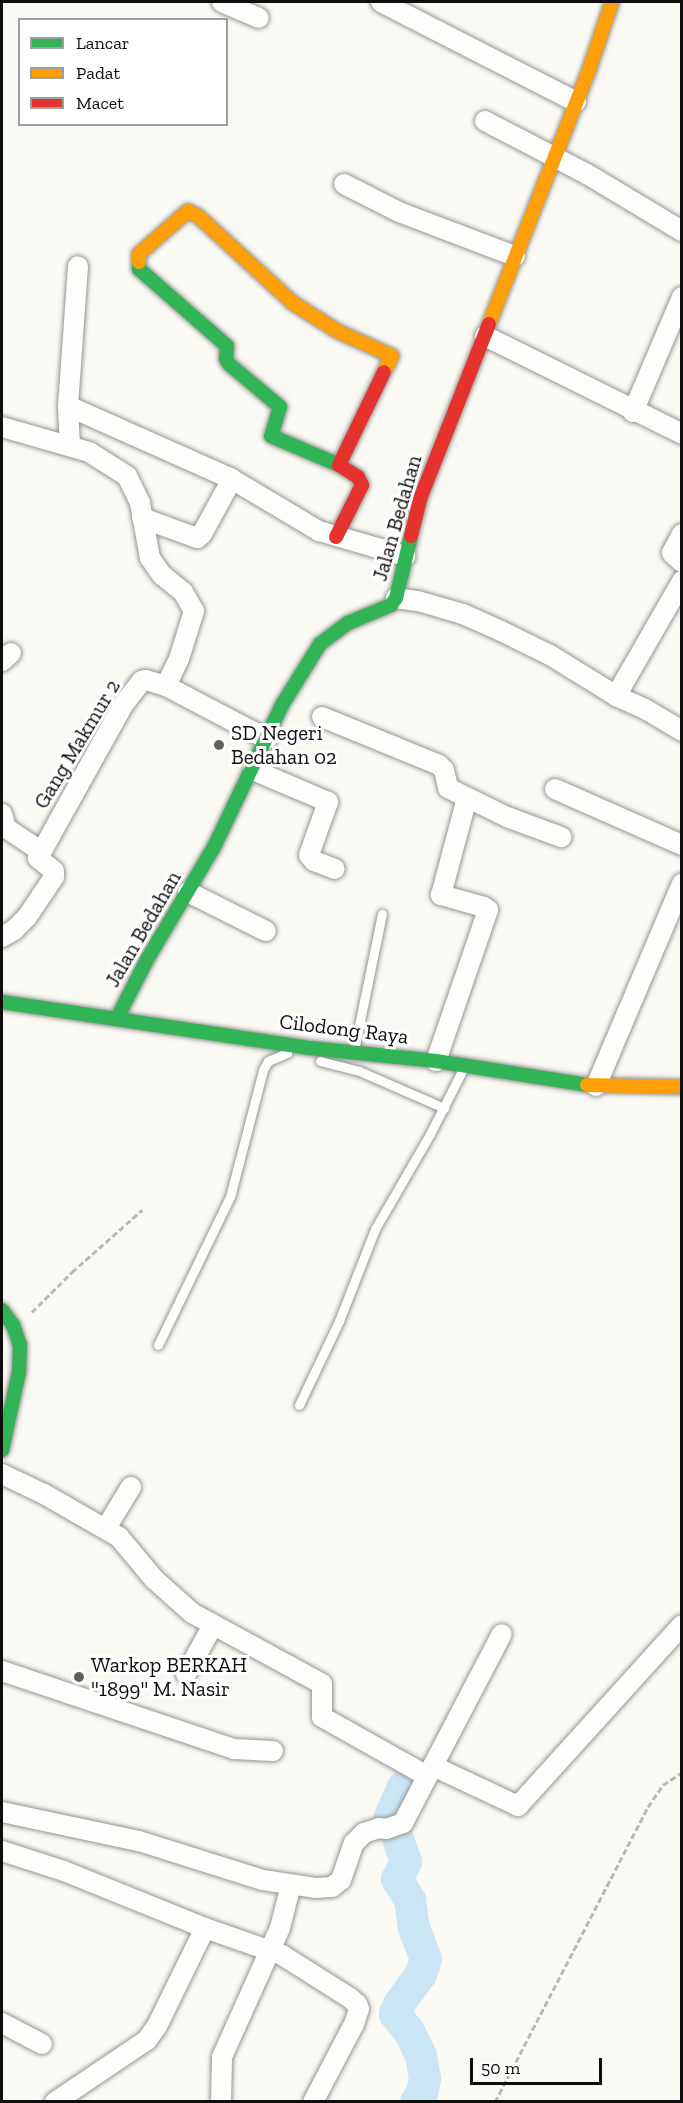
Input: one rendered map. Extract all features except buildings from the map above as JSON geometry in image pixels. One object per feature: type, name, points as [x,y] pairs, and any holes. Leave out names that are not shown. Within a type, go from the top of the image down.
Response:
[{"type":"street","points":[[222,2],[259,18]]},
{"type":"street","points":[[381,2],[413,9],[576,102]]},
{"type":"street","name":"Jalan Bedahan","points":[[117,1018],[253,770],[282,705],[320,644],[348,623],[370,616],[391,605],[396,598],[420,499],[555,158],[612,2]]},
{"type":"street","points":[[485,121],[555,158],[681,231]]},
{"type":"street","points":[[344,184],[399,212],[515,256]]},
{"type":"street","points":[[336,537],[362,485],[358,477],[339,465],[271,436],[270,433],[280,406],[229,364],[226,360],[227,346],[139,269],[139,254],[182,214],[188,211],[198,216],[293,303],[338,331],[392,356],[339,465]]},
{"type":"street","points":[[70,446],[68,406],[78,266]]},
{"type":"street","points":[[633,412],[677,317],[681,297]]},
{"type":"street","points":[[485,336],[681,434]]},
{"type":"street","points":[[68,406],[232,479],[309,526],[336,537],[405,556]]},
{"type":"street","points":[[2,427],[89,452],[127,476],[140,503],[150,558],[162,575],[183,592],[194,611],[183,650],[166,686]]},
{"type":"street","points":[[142,518],[196,538],[202,534],[232,479]]},
{"type":"street","points":[[681,534],[672,553],[681,562]]},
{"type":"street","points":[[616,696],[681,580]]},
{"type":"street","points":[[396,598],[418,601],[463,614],[501,631],[550,655],[616,696],[645,709],[681,731]]},
{"type":"street","name":"Gang Makmur 2","points":[[42,852],[123,705],[142,681],[166,686],[267,739]]},
{"type":"street","points":[[322,717],[439,765],[444,770],[448,788],[507,817],[561,837]]},
{"type":"street","points":[[253,770],[328,802],[309,855],[314,861],[335,870]]},
{"type":"street","points":[[555,789],[681,845]]},
{"type":"street","points":[[436,1061],[488,910],[441,895],[467,798]]},
{"type":"street","points":[[2,814],[6,828],[42,852],[39,861],[52,868],[54,877],[27,917],[2,938]]},
{"type":"street","points":[[596,1086],[681,883]]},
{"type":"street","points":[[188,892],[266,931]]},
{"type":"street","name":"Cilodong Raya","points":[[2,1002],[353,1053],[436,1061],[596,1086],[681,1087]]},
{"type":"street","points":[[2,1310],[13,1325],[20,1345],[8,1384],[2,1450]]},
{"type":"street","points":[[2,1474],[106,1528],[119,1537],[154,1579],[176,1600],[213,1625],[322,1684],[322,1718],[430,1771],[518,1806],[681,1625]]},
{"type":"street","points":[[106,1528],[131,1487]]},
{"type":"street","points":[[186,1674],[213,1625]]},
{"type":"street","points":[[2,1812],[139,1842],[232,1872],[291,1885],[315,1888],[332,1887],[341,1880],[354,1843],[364,1833],[394,1826],[430,1771],[502,1634]]},
{"type":"street","points":[[2,1671],[234,1749],[273,1751]]},
{"type":"street","points":[[2,1851],[64,1871],[205,1928],[274,1953],[350,1998],[359,2009],[346,2043],[312,2102]]},
{"type":"street","points":[[221,2102],[222,2057],[234,2026],[274,1953],[291,1885]]},
{"type":"street","points":[[55,2102],[147,2040],[157,2026],[205,1928]]},
{"type":"street","points":[[2,2023],[42,2044]]},
{"type":"lane","points":[[353,1053],[382,914]]},
{"type":"lane","points":[[158,1345],[230,1197],[258,1083],[268,1062],[289,1053],[359,1071],[444,1108]]},
{"type":"lane","points":[[299,1405],[339,1321],[375,1229],[444,1108],[464,1066]]},
{"type":"path","points":[[13,1325],[40,1306],[72,1272],[142,1210]]},
{"type":"path","points":[[495,2102],[648,1807],[663,1785],[681,1772]]},
{"type":"waterway","points":[[403,1787],[390,1816],[406,1862],[397,1879],[410,1900],[414,1928],[426,1959],[421,1974],[399,2004],[395,2014],[409,2031],[421,2056],[425,2079],[422,2093],[416,2102]]},
{"type":"traffic: fast","points":[[139,262],[139,269],[227,346],[226,359],[229,364],[280,407],[271,436],[339,465]]},
{"type":"traffic: fast","points":[[117,1018],[148,958],[214,847],[282,705],[320,644],[348,623],[391,605],[396,598],[411,536]]},
{"type":"traffic: fast","points":[[2,1002],[310,1048],[436,1061],[587,1085]]},
{"type":"traffic: fast","points":[[2,1310],[13,1325],[20,1345],[19,1372],[2,1450]]},
{"type":"traffic: slow","points":[[489,324],[590,67],[612,2]]},
{"type":"traffic: slow","points":[[139,262],[139,254],[188,211],[198,216],[293,303],[337,331],[392,356],[384,372]]},
{"type":"traffic: slow","points":[[587,1085],[682,1087]]},
{"type":"traffic: jam","points":[[411,536],[420,499],[489,324]]},
{"type":"traffic: jam","points":[[336,537],[362,485],[358,477],[339,465],[384,372]]},
{"type":"place","name":"SD Negeri Bedahan 02","points":[[219,745]]},
{"type":"place","name":"Warkop BERKAH \"1899\" M. Nasir","points":[[79,1677]]}]
